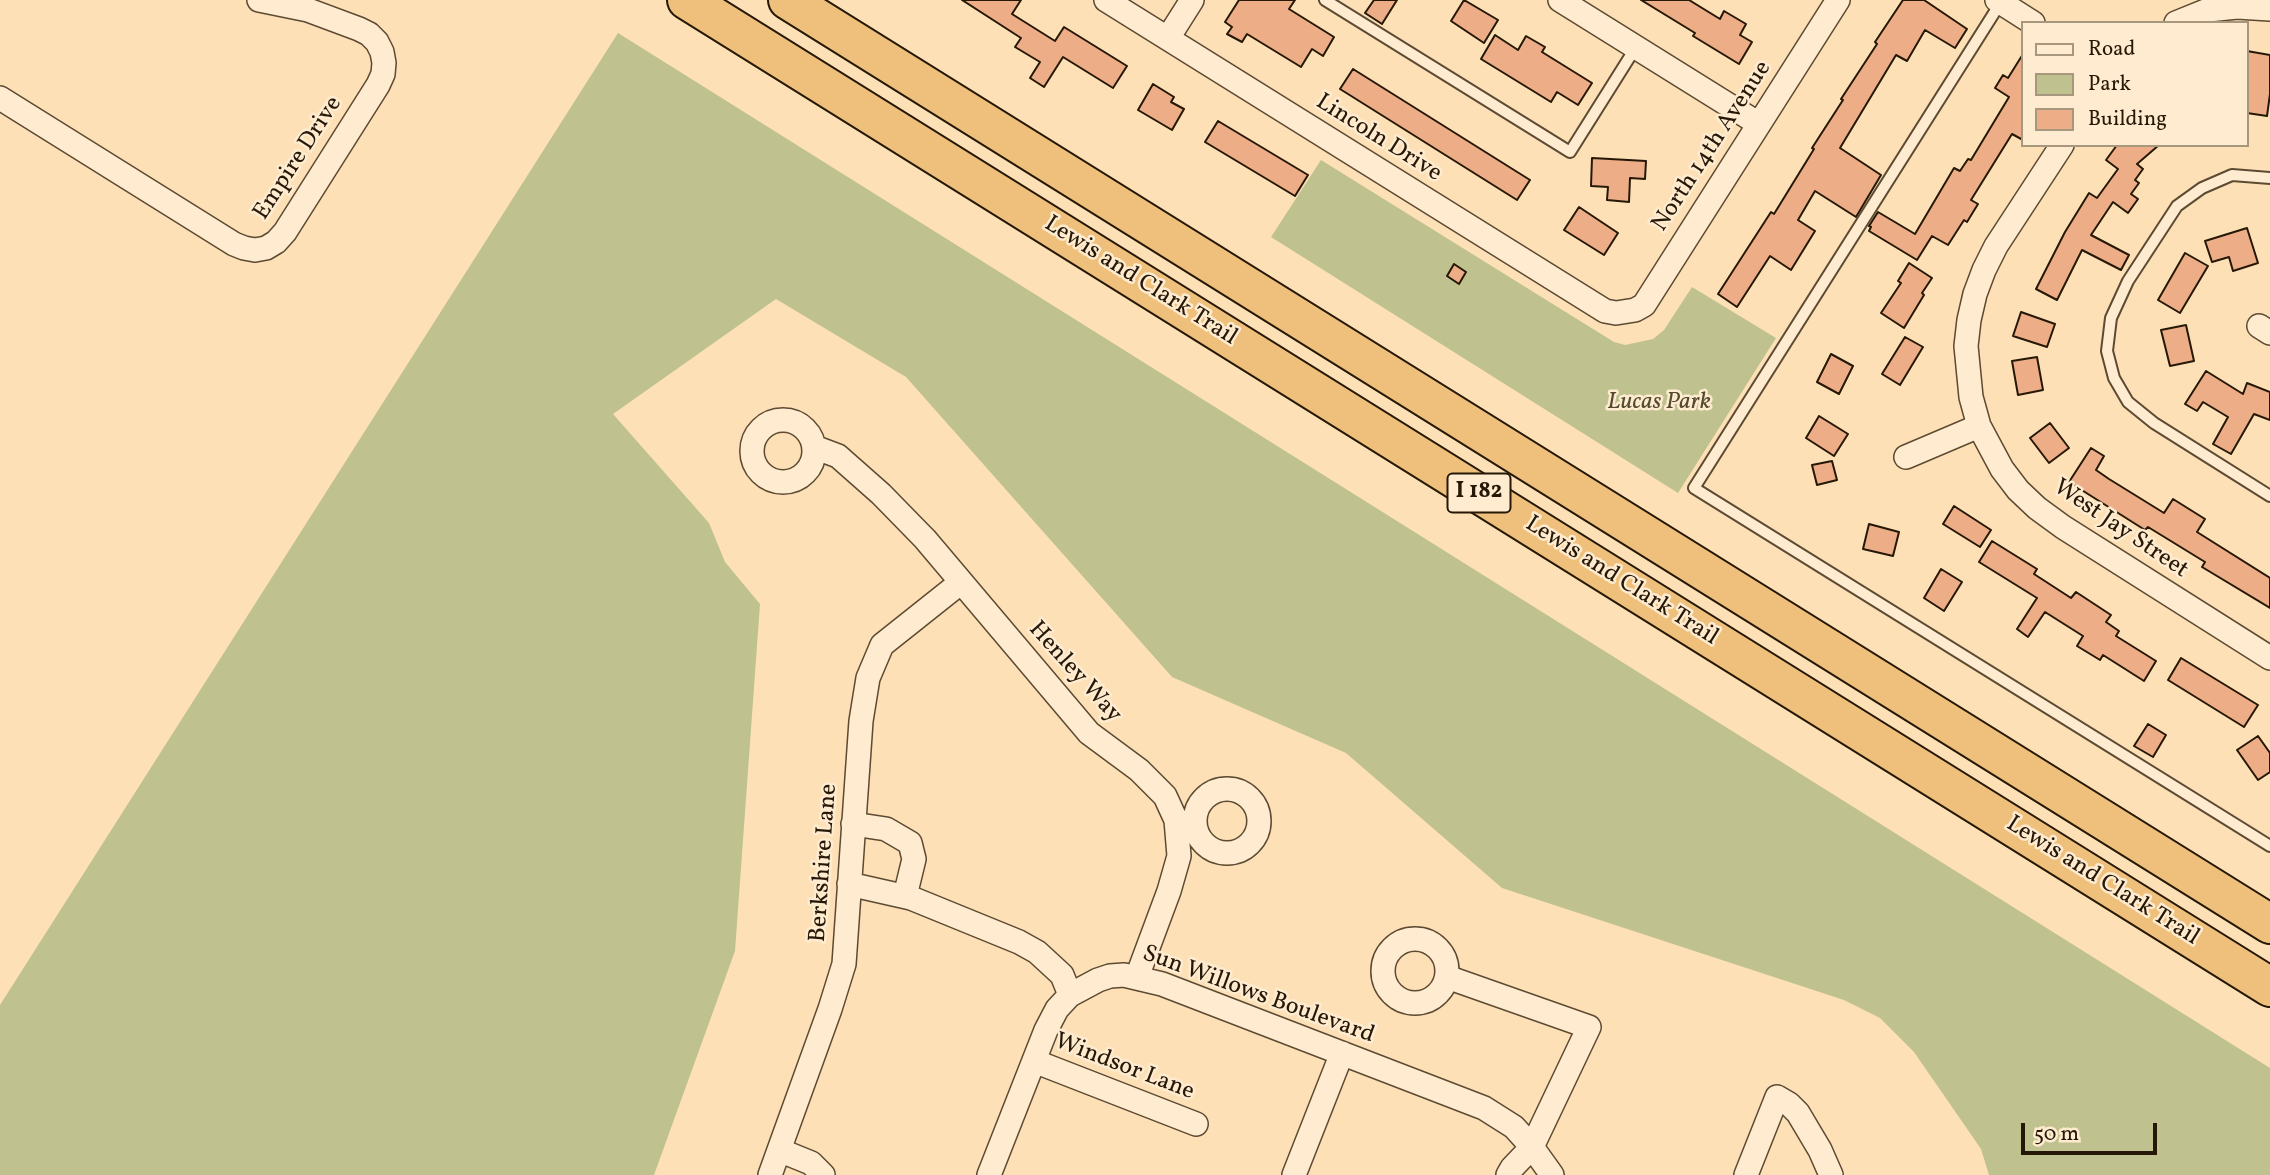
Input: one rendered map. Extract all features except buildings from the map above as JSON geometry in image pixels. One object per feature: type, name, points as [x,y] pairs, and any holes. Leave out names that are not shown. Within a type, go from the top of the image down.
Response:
[{"type":"highway","name":"Lewis and Clark Trail","points":[[687,0],[2270,987]]},
{"type":"highway","name":"I 182","points":[[788,0],[2270,924]]},
{"type":"street","name":"Empire Drive","points":[[0,98],[234,244],[255,250],[266,248],[285,232],[378,85],[384,63],[377,42],[369,34],[308,10],[259,0]]},
{"type":"street","name":"Lincoln Drive","points":[[1106,0],[1605,311],[1625,313]]},
{"type":"street","points":[[1168,38],[1192,0]]},
{"type":"street","points":[[1560,0],[1759,124]]},
{"type":"street","name":"North 14th Avenue","points":[[1625,313],[1644,305],[1838,0]]},
{"type":"street","points":[[2000,1],[2031,21]]},
{"type":"street","points":[[2179,21],[2207,5],[2270,9]]},
{"type":"street","name":"West Jay Street","points":[[2061,147],[1996,246],[1975,294],[1966,345],[1971,397],[1979,426],[2002,469],[2018,490],[2037,508],[2270,658]]},
{"type":"street","points":[[1906,457],[1979,426]]},
{"type":"street","name":"Henley Way","points":[[814,447],[838,456],[881,494],[925,539],[1089,733],[1139,770],[1165,796],[1176,820],[1188,833],[1137,977]]},
{"type":"street","name":"Berkshire Lane","points":[[769,1175],[844,964],[861,722],[868,678],[882,645],[960,583]]},
{"type":"street","points":[[853,824],[886,829],[910,843],[914,859],[905,896]]},
{"type":"street","points":[[849,884],[905,896],[995,932],[1037,952],[1062,975],[1070,995],[1057,1009],[989,1175]]},
{"type":"street","name":"Sun Willows Boulevard","points":[[1070,995],[1110,976],[1137,977],[1163,984],[1484,1108],[1514,1127],[1552,1175]]},
{"type":"street","points":[[1447,977],[1589,1027],[1532,1147],[1508,1175]]},
{"type":"street","points":[[1294,1175],[1342,1053]]},
{"type":"street","name":"Windsor Lane","points":[[1034,1061],[1196,1124]]},
{"type":"street","points":[[1746,1175],[1777,1097],[1798,1113],[1831,1175]]},
{"type":"street","points":[[779,1150],[811,1163],[824,1175]]},
{"type":"lane","points":[[1325,0],[1570,152],[1636,47]]},
{"type":"lane","points":[[2000,1],[1694,488],[2270,846]]},
{"type":"lane","points":[[2270,178],[2232,175],[2202,188],[2177,206],[2128,281],[2112,318],[2106,351],[2114,378],[2128,402],[2154,423],[2270,496]]},
{"type":"green space","points":[[618,33],[2270,1068],[2270,1175],[1989,1175],[1981,1149],[1914,1052],[1880,1018],[1844,1000],[1502,888],[1346,753],[1172,677],[906,377],[776,299],[613,414],[709,523],[725,562],[760,604],[735,951],[654,1175],[0,1175],[0,1005]]},
{"type":"green space","name":"Lucas Park","points":[[1321,160],[1614,342],[1625,345],[1653,339],[1664,330],[1692,287],[1776,338],[1678,493],[1271,237]]}]
